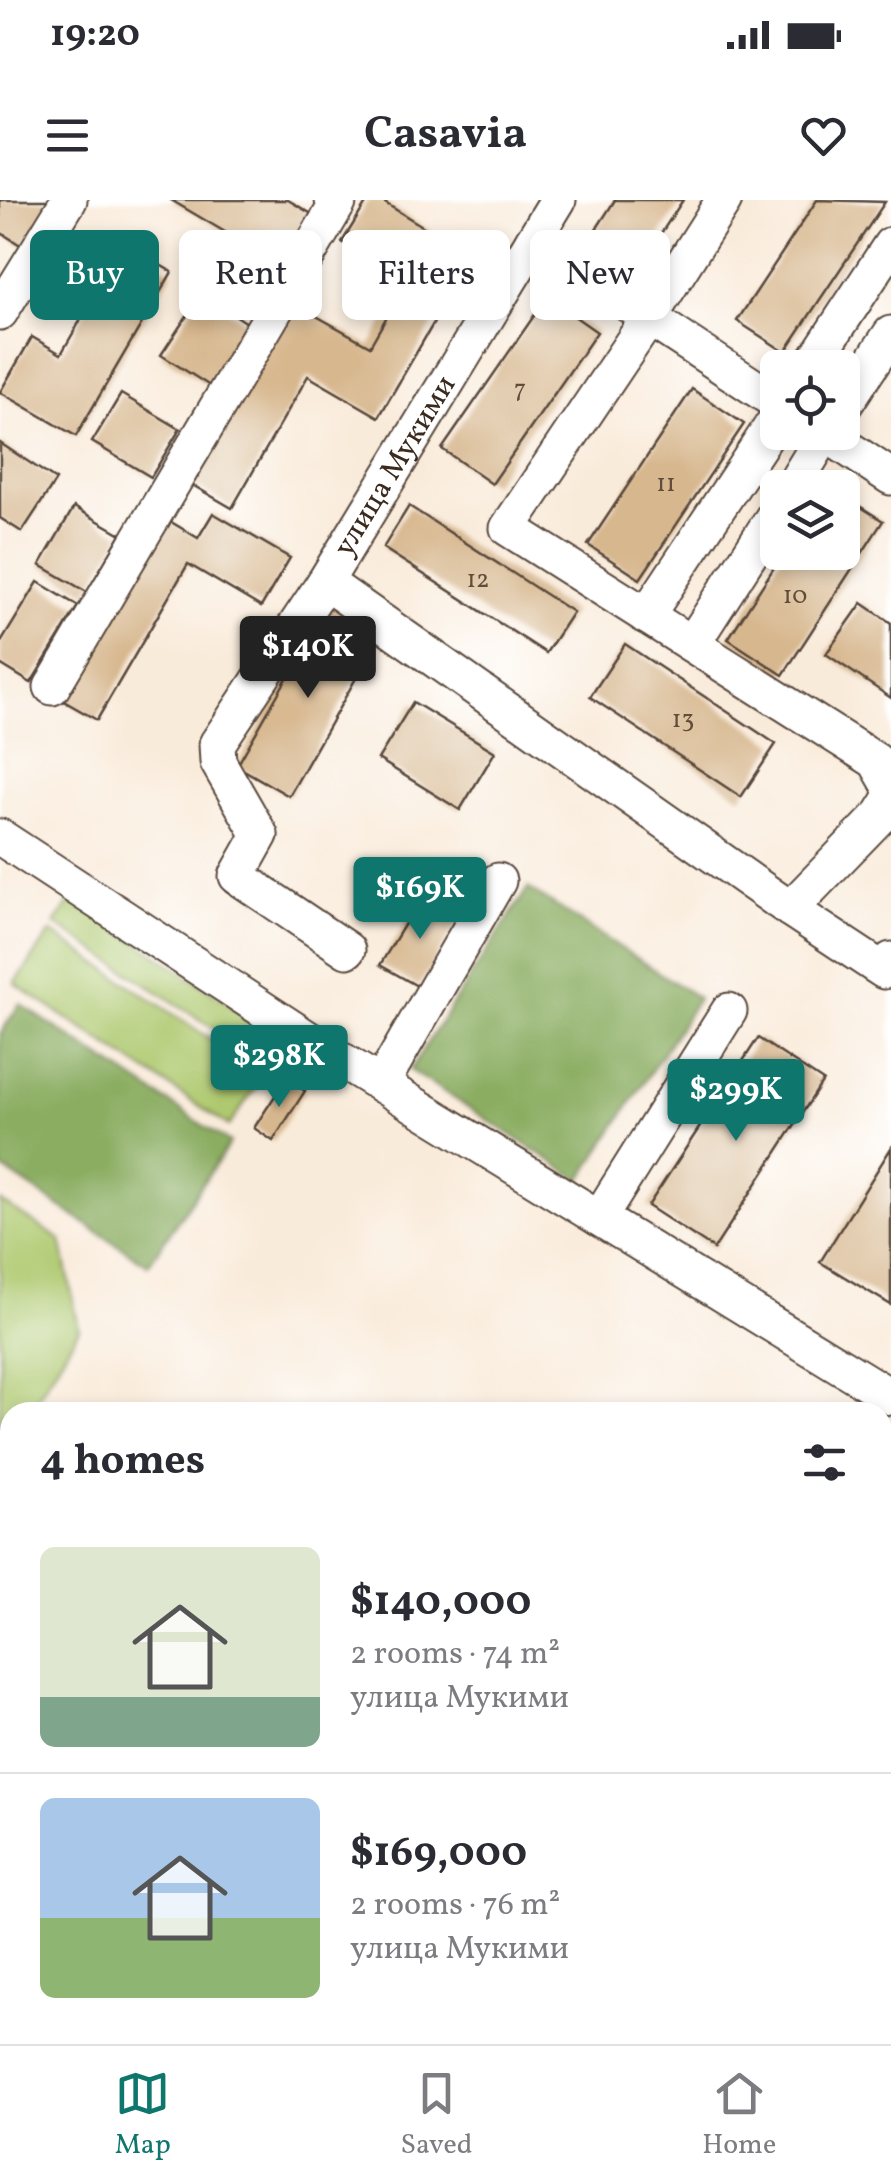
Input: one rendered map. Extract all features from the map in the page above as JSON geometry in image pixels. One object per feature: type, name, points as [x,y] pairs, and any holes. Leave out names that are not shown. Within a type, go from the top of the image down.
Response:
[{"type":"street","points":[[0,312],[69,200]]},
{"type":"street","points":[[52,687],[338,203],[333,200]]},
{"type":"street","name":"улица Мукими","points":[[540,230],[558,200]]},
{"type":"street","points":[[670,286],[724,200]]},
{"type":"street","points":[[822,350],[891,245]]},
{"type":"street","name":"улица Мукими","points":[[347,950],[237,876],[260,835],[218,762],[218,744],[325,582],[530,247]]},
{"type":"street","points":[[649,320],[508,528],[876,761],[891,788]]},
{"type":"street","points":[[653,320],[760,391]]},
{"type":"street","points":[[860,380],[891,334]]},
{"type":"street","points":[[646,616],[760,444]]},
{"type":"street","points":[[858,450],[891,477]]},
{"type":"street","points":[[692,644],[760,538]]},
{"type":"street","points":[[325,582],[790,910],[884,971],[891,960]]},
{"type":"street","points":[[790,910],[882,815],[891,799]]},
{"type":"street","points":[[0,837],[381,1084],[891,1396]]},
{"type":"street","points":[[381,1084],[498,881]]},
{"type":"street","points":[[599,1218],[728,1011]]},
{"type":"green space","points":[[528,888],[698,998],[581,1180],[410,1070]]},
{"type":"green space","points":[[72,898],[291,1045],[274,1068],[55,924]]},
{"type":"green space","points":[[51,932],[264,1075],[229,1126],[15,984]]},
{"type":"green space","points":[[20,1004],[230,1143],[148,1265],[0,1167],[0,1034]]},
{"type":"green space","points":[[0,1201],[61,1240],[79,1329],[35,1402],[0,1402]]},
{"type":"building","points":[[0,200],[53,200],[22,246],[0,232]]},
{"type":"building","points":[[171,200],[288,200],[315,216],[306,230],[222,230]]},
{"type":"building","points":[[368,200],[380,200],[429,230],[349,230]]},
{"type":"building","points":[[615,200],[683,200],[663,230],[596,230]]},
{"type":"building","points":[[817,200],[885,202],[786,350],[737,321]]},
{"type":"building","points":[[159,264],[172,272],[159,294]]},
{"type":"building","points":[[322,319],[370,346],[385,320],[435,320],[379,417],[308,376],[232,508],[189,483],[283,320]]},
{"type":"building","points":[[81,320],[144,320],[76,436],[0,392],[32,337],[61,354]]},
{"type":"building","points":[[184,320],[242,320],[250,325],[210,386],[161,355]]},
{"type":"building","points":[[531,320],[580,320],[597,332],[492,484],[442,449]]},
{"type":"building","points":[[692,389],[744,424],[640,579],[588,545]]},
{"type":"building","points":[[121,394],[180,429],[151,477],[92,442]]},
{"type":"building","points":[[0,443],[56,480],[22,532],[0,518]]},
{"type":"building","points":[[409,506],[573,612],[546,653],[383,548]]},
{"type":"building","points":[[860,506],[883,521],[860,556]]},
{"type":"building","points":[[74,507],[121,534],[87,592],[40,565]]},
{"type":"building","points":[[213,513],[290,558],[261,607],[188,564],[97,720],[62,700],[166,519],[198,538]]},
{"type":"building","points":[[772,570],[851,570],[783,675],[728,639]]},
{"type":"building","points":[[38,582],[78,606],[31,683],[0,664],[0,644]]},
{"type":"building","points":[[862,603],[891,623],[891,698],[826,654]]},
{"type":"building","points":[[328,606],[380,636],[289,796],[237,766]]},
{"type":"building","points":[[625,644],[776,744],[741,797],[590,697]]},
{"type":"building","points":[[413,702],[495,752],[460,810],[378,759]]},
{"type":"building","points":[[421,897],[459,920],[419,987],[380,965]]},
{"type":"building","points":[[758,1038],[823,1081],[714,1249],[648,1206]]},
{"type":"building","points":[[286,1079],[305,1091],[273,1141],[254,1128]]},
{"type":"building","points":[[891,1148],[891,1305],[820,1262]]}]
